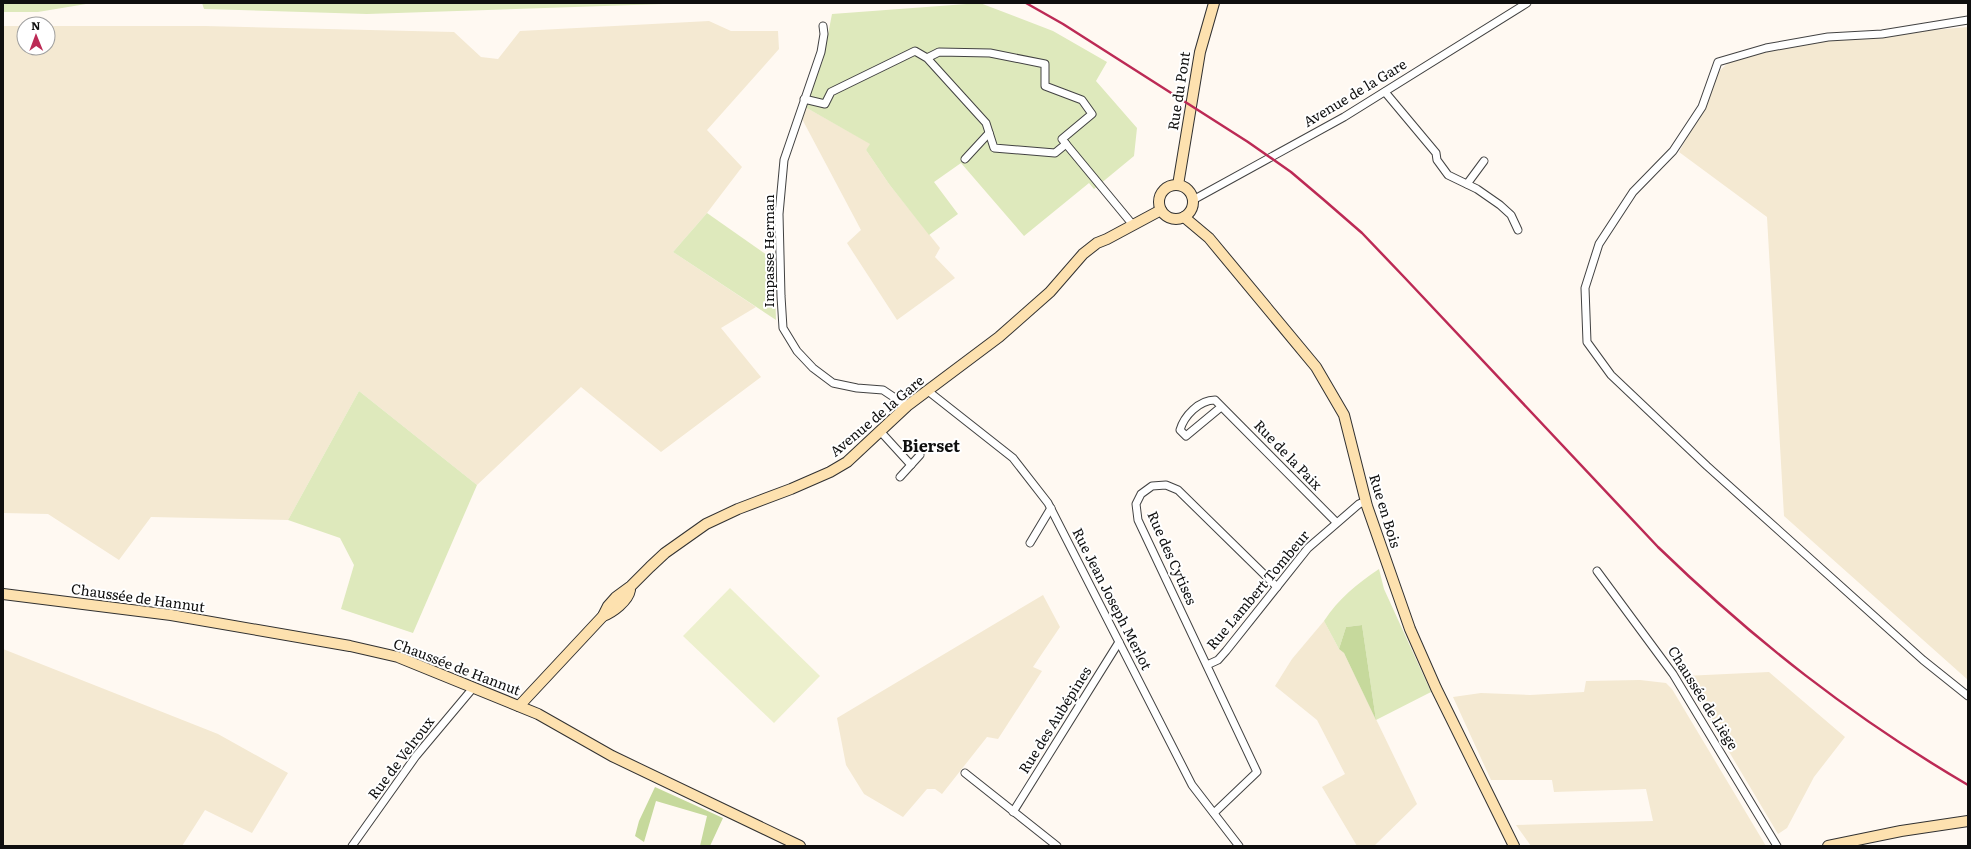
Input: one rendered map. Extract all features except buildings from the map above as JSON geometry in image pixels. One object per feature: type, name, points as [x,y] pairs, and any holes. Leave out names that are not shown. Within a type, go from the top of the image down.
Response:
[{"type":"street","name":"Rue du Pont","points":[[1178,185],[1200,52],[1214,3]]},
{"type":"street","name":"Avenue de la Gare","points":[[1193,200],[1344,118],[1527,3]]},
{"type":"street","points":[[1968,20],[1882,34],[1828,37],[1766,48],[1718,62],[1702,108],[1673,151],[1632,192],[1599,244],[1585,288],[1587,342],[1610,375],[1713,471],[1923,660],[1968,696]]},
{"type":"street","name":"Impasse Herman","points":[[823,26],[824,34],[821,52],[784,160],[780,214],[783,328],[798,351],[813,368],[833,383],[857,388],[883,390],[907,406]]},
{"type":"street","points":[[804,99],[825,104],[831,92],[915,52],[926,58],[986,123],[994,148],[1055,153],[1066,144]]},
{"type":"street","points":[[926,58],[939,52],[990,53],[1045,64],[1045,86],[1082,100],[1092,114],[1062,139],[1133,225]]},
{"type":"street","points":[[1385,92],[1436,153],[1437,160],[1442,169],[1448,175],[1467,184],[1500,204],[1511,215],[1518,230]]},
{"type":"street","points":[[965,159],[989,133]]},
{"type":"street","points":[[1467,184],[1484,161]]},
{"type":"street","points":[[1178,185],[1187,189],[1193,200],[1191,210],[1184,217],[1177,219],[1170,217],[1161,210],[1160,198],[1162,193],[1171,186],[1178,185]]},
{"type":"street","name":"Avenue de la Gare","points":[[519,706],[603,616],[608,606],[616,597],[631,586],[665,553],[706,524],[738,509],[791,489],[830,472],[847,462],[907,406],[999,337],[1050,292],[1083,254],[1097,243],[1161,210]]},
{"type":"street","name":"Rue en Bois","points":[[1184,217],[1209,238],[1316,367],[1344,416],[1366,501],[1410,629],[1436,688],[1514,846]]},
{"type":"street","name":"Rue Jean Joseph Merlot","points":[[928,391],[1013,458],[1051,508],[1192,785],[1239,846]]},
{"type":"street","name":"Rue de la Paix","points":[[1221,408],[1186,436],[1180,430],[1183,419],[1206,400],[1214,400],[1221,408],[1227,411],[1336,522]]},
{"type":"street","points":[[880,432],[911,465]]},
{"type":"street","points":[[900,477],[920,455]]},
{"type":"street","name":"Rue des Cytises","points":[[1214,813],[1257,772],[1138,520],[1136,504],[1141,494],[1152,486],[1166,485],[1178,490],[1277,587]]},
{"type":"street","name":"Rue Lambert Tombeur","points":[[1207,665],[1218,660],[1308,548],[1336,522],[1359,504],[1366,501]]},
{"type":"street","points":[[1030,543],[1051,508]]},
{"type":"street","name":"Chaussée de Liège","points":[[1597,571],[1673,674],[1777,846]]},
{"type":"street","name":"Chaussée de Hannut","points":[[3,594],[171,615],[350,646],[398,657],[538,714],[612,756],[800,846]]},
{"type":"street","name":"Rue des Aubépines","points":[[1013,812],[1119,642]]},
{"type":"street","name":"Rue de Velroux","points":[[352,846],[416,756],[473,688]]},
{"type":"street","points":[[965,773],[1057,846]]},
{"type":"street","points":[[1828,846],[1902,831],[1968,821]]},
{"type":"shaded area","points":[[709,21],[731,31],[778,31],[779,49],[707,130],[742,167],[707,213],[673,252],[756,307],[721,328],[761,377],[661,452],[581,387],[477,485],[359,391],[288,520],[151,517],[119,560],[48,514],[3,513],[3,26],[16,26],[16,56],[56,56],[56,26],[205,26],[454,32],[481,57],[498,59],[520,31]]},
{"type":"shaded area","points":[[1968,27],[1968,680],[1784,516],[1767,217],[1679,152],[1707,101],[1716,74],[1728,63],[1769,50],[1829,39]]},
{"type":"shaded area","points":[[805,107],[871,144],[866,150],[889,184],[940,248],[935,257],[955,278],[897,320],[847,243],[861,230],[801,117]]},
{"type":"shaded area","points":[[1043,595],[1060,627],[1033,667],[1042,671],[998,739],[987,737],[942,794],[935,789],[927,789],[903,817],[864,794],[846,765],[837,718]]},
{"type":"shaded area","points":[[1324,621],[1339,649],[1344,653],[1417,804],[1374,846],[1357,846],[1322,787],[1345,774],[1317,720],[1275,686],[1292,659]]},
{"type":"shaded area","points":[[3,649],[218,734],[288,773],[252,833],[205,810],[182,846],[3,846]]},
{"type":"shaded area","points":[[1769,672],[1845,737],[1814,777],[1787,828],[1778,834],[1684,676]]},
{"type":"shaded area","points":[[1640,680],[1666,683],[1672,689],[1766,846],[1531,846],[1516,825],[1653,821],[1646,789],[1554,792],[1552,780],[1491,780],[1453,697],[1481,693],[1530,695],[1584,692],[1586,681]]},
{"type":"green space","points":[[3,3],[92,3],[38,12],[3,12]]},
{"type":"green space","points":[[202,3],[693,3],[367,14],[204,9]]},
{"type":"green space","points":[[980,3],[1053,31],[1107,62],[1096,81],[1137,128],[1134,156],[1094,189],[1089,183],[1024,236],[961,163],[934,182],[958,214],[929,235],[889,184],[866,150],[870,144],[805,107],[823,60],[832,14]]},
{"type":"green space","points":[[707,213],[774,260],[776,320],[673,252]]},
{"type":"green space","points":[[359,391],[477,485],[413,633],[341,609],[354,565],[340,538],[288,520]]},
{"type":"green space","points":[[1379,569],[1384,589],[1431,692],[1376,720],[1362,625],[1346,627],[1339,649],[1324,621],[1336,605],[1349,592]]},
{"type":"green space","points":[[730,588],[820,676],[774,723],[683,636]]},
{"type":"green space","points":[[1362,625],[1376,720],[1344,653],[1339,649],[1346,627]]},
{"type":"green space","points":[[655,787],[723,818],[710,846],[700,846],[707,816],[656,801],[644,842],[635,836],[639,821]]},
{"type":"railway","points":[[1026,3],[1063,24],[1248,142],[1291,172],[1362,233],[1658,547],[1694,581],[1768,645],[1844,704],[1925,759],[1968,785]]},
{"type":"district","name":"Bierset","points":[[931,446]]}]
